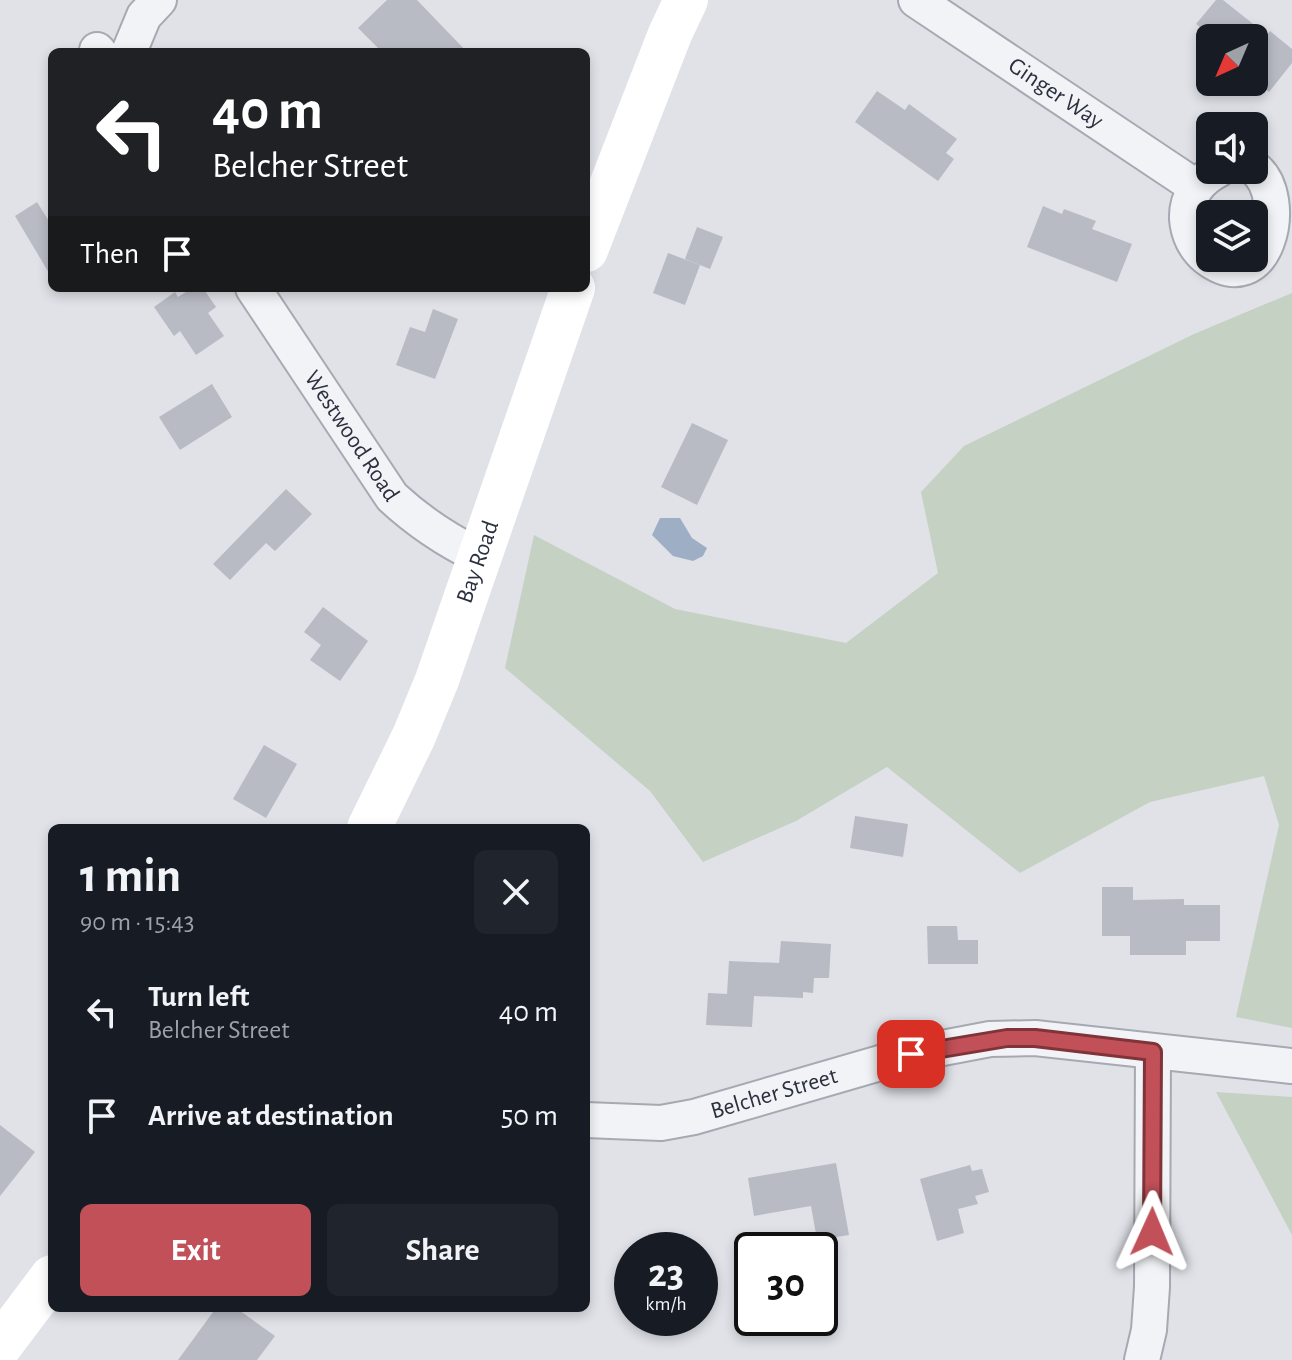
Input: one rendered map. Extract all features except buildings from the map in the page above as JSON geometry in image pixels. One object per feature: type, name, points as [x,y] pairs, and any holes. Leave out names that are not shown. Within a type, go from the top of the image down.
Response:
[{"type":"main road","points":[[590,240],[686,0]]},
{"type":"main road","name":"Bay Road","points":[[371,824],[414,736],[437,680],[572,292]]},
{"type":"main road","points":[[0,1346],[48,1282]]},
{"type":"street","points":[[111,48],[159,0]]},
{"type":"street","name":"Ginger Way","points":[[916,0],[1196,172]]},
{"type":"street","name":"Ginger Way","points":[[1203,184],[1191,197],[1187,217],[1196,247],[1203,255],[1221,265],[1231,268],[1252,266],[1278,250],[1288,231],[1287,201],[1268,175]]},
{"type":"street","name":"Westwood Road","points":[[256,292],[392,497],[416,520],[479,556]]},
{"type":"street","name":"Belcher Street","points":[[590,1120],[661,1123],[694,1117],[911,1054],[990,1039],[1035,1038],[1292,1066]]},
{"type":"street","points":[[1142,1360],[1149,1330],[1152,1287],[1153,1052]]},
{"type":"green space","points":[[1292,293],[1292,1028],[1236,1017],[1279,825],[1264,776],[1150,802],[1020,873],[887,767],[796,821],[703,862],[650,791],[505,668],[534,535],[675,609],[846,643],[938,573],[921,492],[964,446],[1194,334]]},
{"type":"green space","points":[[1216,1092],[1292,1097],[1292,1235]]},
{"type":"water","points":[[660,518],[680,518],[692,538],[707,548],[703,556],[693,561],[673,556],[652,535]]},
{"type":"route","points":[[911,1054],[1007,1038],[1035,1038],[1153,1052],[1152,1232]]}]
